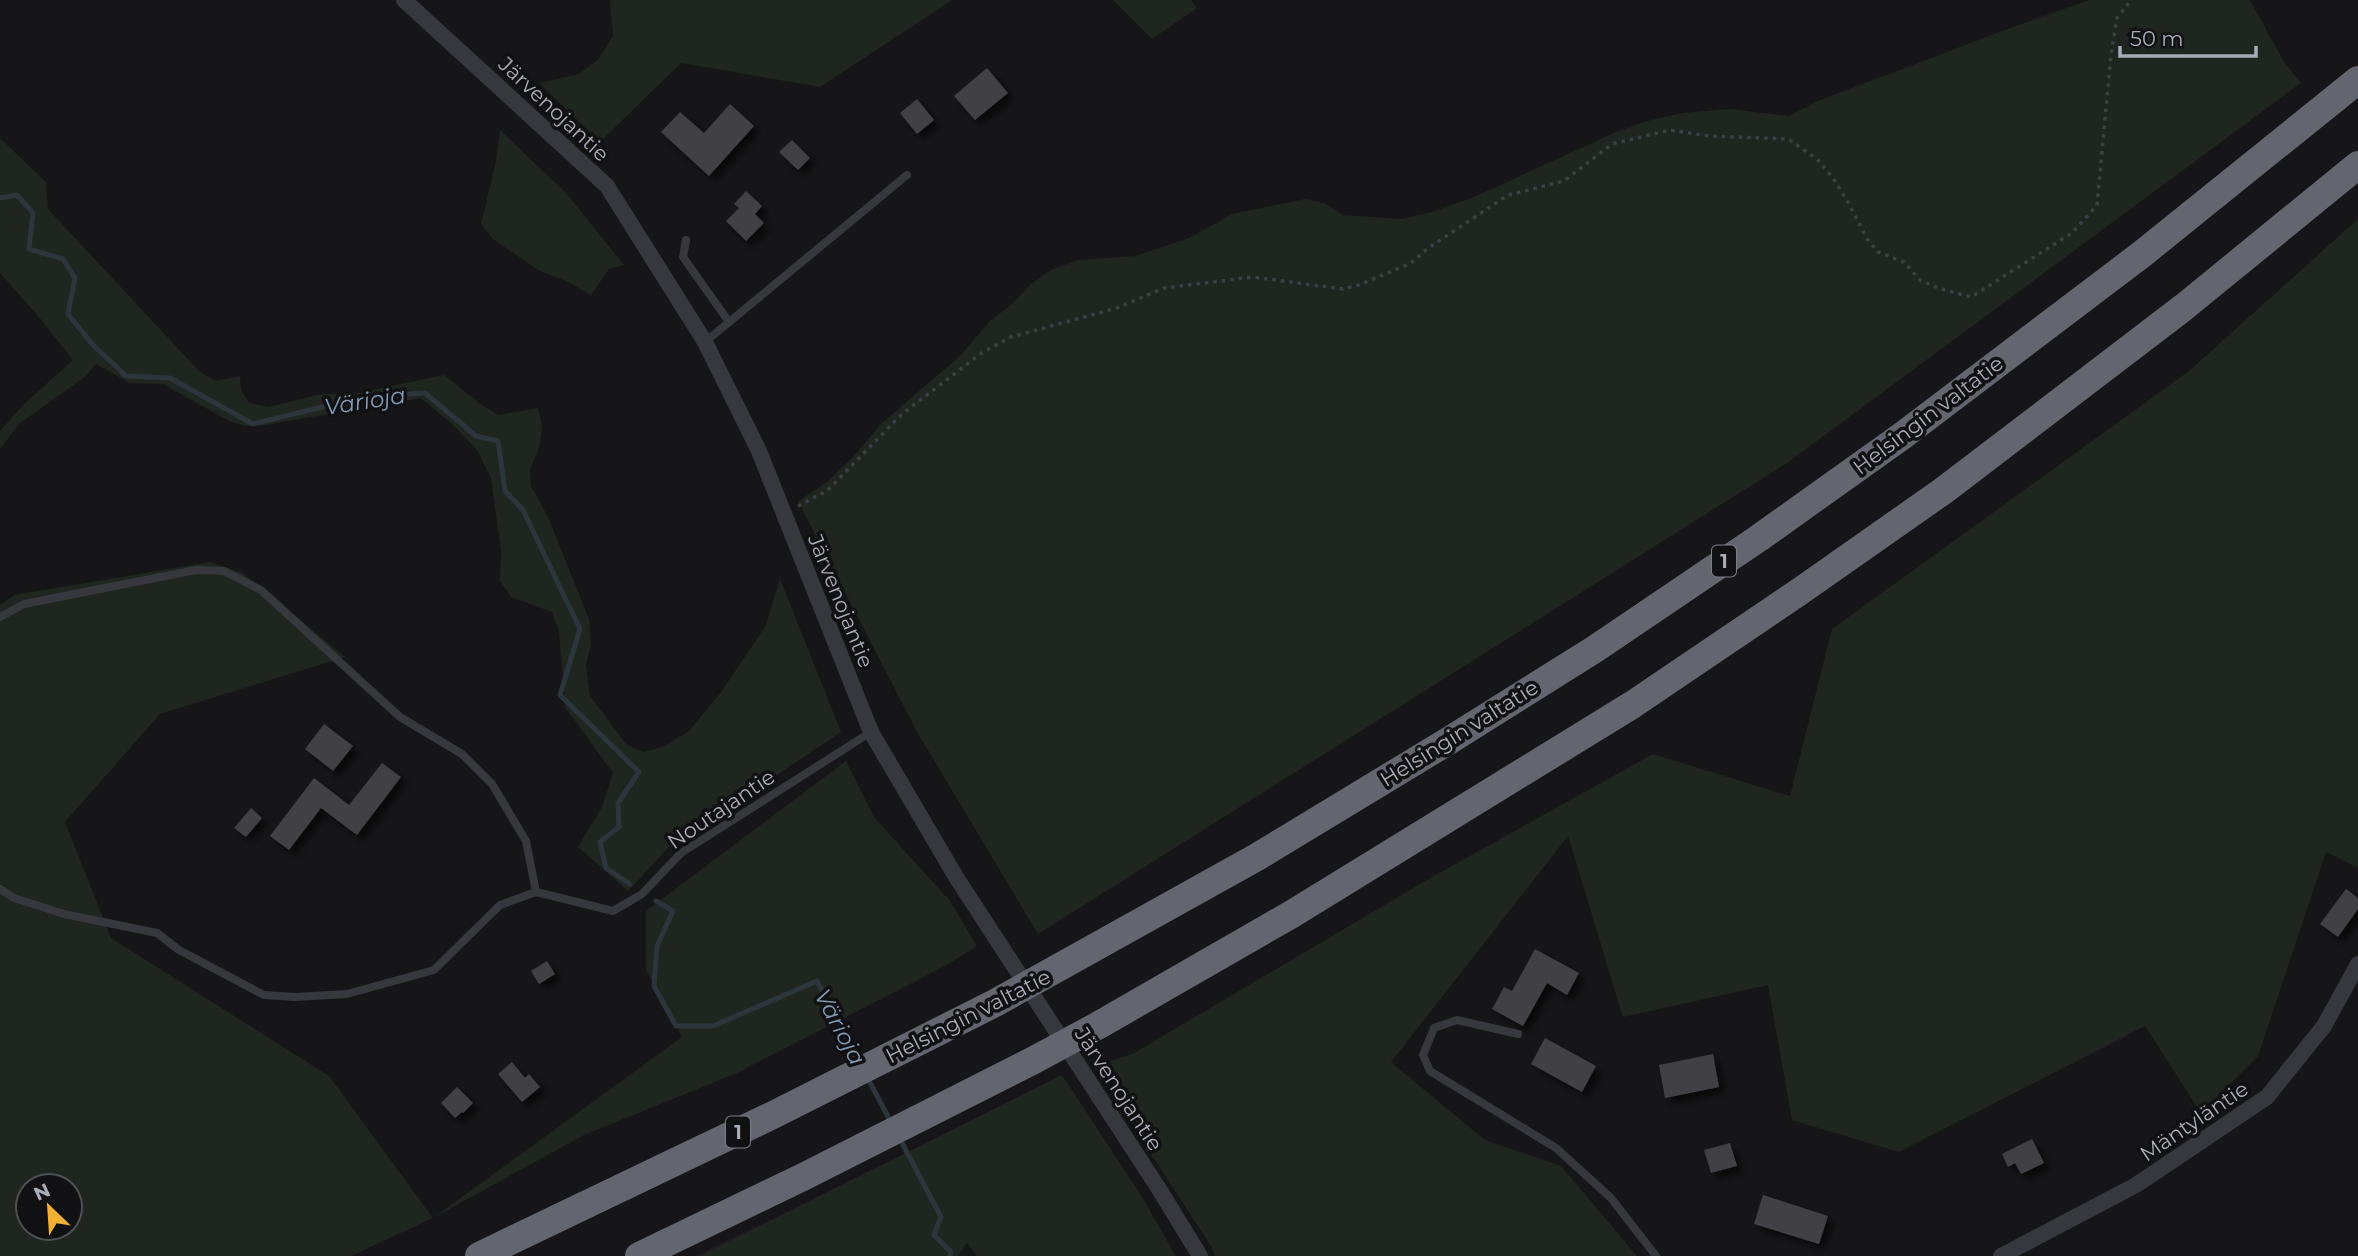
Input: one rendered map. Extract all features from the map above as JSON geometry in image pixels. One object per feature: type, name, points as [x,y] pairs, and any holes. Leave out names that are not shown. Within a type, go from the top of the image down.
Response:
[{"type":"highway","name":"Helsingin valtatie","points":[[479,1256],[773,1115],[995,1003],[1257,857],[1450,740],[1595,649],[1759,538],[1902,436],[2131,262],[2358,80]]},
{"type":"highway","points":[[639,1256],[803,1177],[1099,1025],[1293,914],[1632,705],[1943,491],[2185,307],[2358,165]]},
{"type":"street","name":"Järvenojantie","points":[[404,0],[607,186],[705,342],[759,451],[871,732],[956,877],[1200,1256]]},
{"type":"street","name":"Mäntyläntie","points":[[2001,1256],[2136,1185],[2267,1097],[2324,1026],[2358,964]]},
{"type":"lane","points":[[705,342],[907,175]]},
{"type":"lane","points":[[685,240],[682,257],[729,322]]},
{"type":"lane","points":[[0,617],[24,604],[197,570],[224,571],[261,590],[400,717],[462,754],[492,784],[526,841],[536,892],[500,905],[434,970],[347,994],[295,997],[264,995],[179,950],[158,933],[64,914],[14,898],[0,889]]},
{"type":"lane","name":"Noutajantie","points":[[536,892],[613,911],[642,894],[681,853],[871,732]]},
{"type":"lane","points":[[1518,1034],[1457,1020],[1434,1028],[1423,1055],[1430,1071],[1556,1148],[1611,1198],[1656,1256]]},
{"type":"path","points":[[783,513],[828,490],[902,414],[983,352],[1012,337],[1117,308],[1164,288],[1253,277],[1342,289],[1359,285],[1411,264],[1427,249],[1508,195],[1564,181],[1612,144],[1670,130],[1710,136],[1788,139],[1817,159],[1833,178],[1867,239],[1878,253],[1904,262],[1920,281],[1971,296],[2073,233],[2097,205],[2117,18],[2131,0]]},
{"type":"shaded area","points":[[610,0],[952,0],[820,87],[681,63],[600,142],[539,83],[579,74],[599,59],[613,35]]},
{"type":"shaded area","points":[[1113,0],[1191,0],[1197,8],[1152,39]]},
{"type":"shaded area","points":[[2089,0],[2250,0],[2284,62],[2301,83],[1787,463],[1038,934],[916,730],[798,501],[826,483],[882,423],[960,356],[990,321],[1031,284],[1051,270],[1078,260],[1135,256],[1189,238],[1232,214],[1305,199],[1324,203],[1343,215],[1401,219],[1432,212],[1474,197],[1616,132],[1647,121],[1682,113],[1730,109],[1789,116],[1818,101]]},
{"type":"shaded area","points":[[500,130],[566,193],[624,265],[609,269],[591,295],[538,270],[493,239],[481,224],[496,161]]},
{"type":"shaded area","points":[[0,138],[46,182],[48,209],[199,371],[215,381],[240,376],[241,390],[249,403],[269,407],[321,394],[353,394],[444,375],[498,415],[538,408],[542,425],[540,445],[530,469],[531,486],[548,517],[589,619],[591,644],[586,665],[590,696],[626,744],[643,752],[662,747],[688,732],[719,695],[765,627],[780,579],[841,732],[669,847],[628,891],[578,847],[602,807],[613,773],[565,707],[559,631],[552,612],[511,597],[500,581],[501,551],[491,478],[477,450],[421,398],[265,425],[245,426],[229,421],[163,384],[130,383],[96,364],[86,376],[19,424],[0,449],[0,431],[24,404],[73,360],[0,273]]},
{"type":"shaded area","points":[[2358,219],[2358,868],[2326,852],[2258,1056],[2201,1113],[2145,1026],[1899,1152],[1792,1120],[1768,985],[1623,1017],[1568,836],[1391,1062],[1485,1140],[1561,1166],[1637,1256],[1215,1256],[1094,1067],[1134,1053],[1432,877],[1653,754],[1790,796],[1832,629],[2189,371]]},
{"type":"shaded area","points":[[210,562],[243,573],[345,657],[160,714],[65,822],[111,938],[329,1076],[433,1218],[351,1256],[0,1256],[0,605],[14,595]]},
{"type":"shaded area","points":[[846,761],[874,817],[950,901],[977,946],[945,966],[737,1073],[584,1135],[433,1218],[682,1037],[646,970],[646,911]]},
{"type":"shaded area","points":[[1062,1075],[1141,1195],[1176,1256],[977,1256],[967,1243],[958,1256],[698,1256]]},
{"type":"building","points":[[987,68],[1008,93],[975,120],[954,96]]},
{"type":"building","points":[[917,99],[934,120],[917,134],[900,113]]},
{"type":"building","points":[[730,104],[754,126],[709,176],[661,132],[680,112],[704,133]]},
{"type":"building","points":[[792,140],[810,158],[798,170],[779,152]]},
{"type":"building","points":[[746,191],[762,206],[755,214],[764,223],[746,241],[726,221],[739,208],[734,204]]},
{"type":"building","points":[[324,724],[353,746],[333,771],[305,749]]},
{"type":"building","points":[[382,763],[401,777],[357,835],[321,808],[289,850],[270,836],[314,778],[349,805]]},
{"type":"building","points":[[251,808],[262,818],[246,837],[234,828]]},
{"type":"building","points":[[2346,889],[2358,898],[2358,909],[2338,937],[2320,924]]},
{"type":"building","points":[[1535,949],[1579,973],[1567,995],[1547,983],[1523,1026],[1492,1009],[1504,987],[1512,991]]},
{"type":"building","points":[[547,961],[555,974],[539,984],[531,971]]},
{"type":"building","points":[[1545,1038],[1596,1066],[1582,1092],[1531,1064]]},
{"type":"building","points":[[1713,1054],[1719,1087],[1665,1098],[1659,1065]]},
{"type":"building","points":[[512,1062],[525,1078],[529,1074],[540,1087],[522,1102],[498,1074]]},
{"type":"building","points":[[457,1087],[473,1103],[455,1118],[441,1103]]},
{"type":"building","points":[[2032,1139],[2044,1163],[2021,1174],[2015,1163],[2008,1167],[2002,1154]]},
{"type":"building","points":[[1730,1143],[1737,1166],[1711,1173],[1704,1150]]},
{"type":"building","points":[[1763,1195],[1828,1216],[1819,1244],[1754,1224]]},
{"type":"waterway","name":"Värioja","points":[[0,198],[17,195],[33,213],[29,249],[63,259],[75,278],[68,314],[92,344],[126,376],[170,378],[253,424],[363,397],[425,393],[476,436],[498,441],[505,491],[523,510],[580,629],[560,695],[639,772],[618,803],[619,827],[600,842],[606,868],[630,884]]},
{"type":"waterway","name":"Värioja","points":[[656,901],[673,911],[657,946],[654,986],[676,1026],[713,1026],[817,981],[859,1062]]},
{"type":"waterway","name":"Värioja","points":[[867,1077],[892,1124]]},
{"type":"waterway","name":"Värioja","points":[[900,1139],[941,1217],[934,1235],[951,1252],[950,1256]]}]
